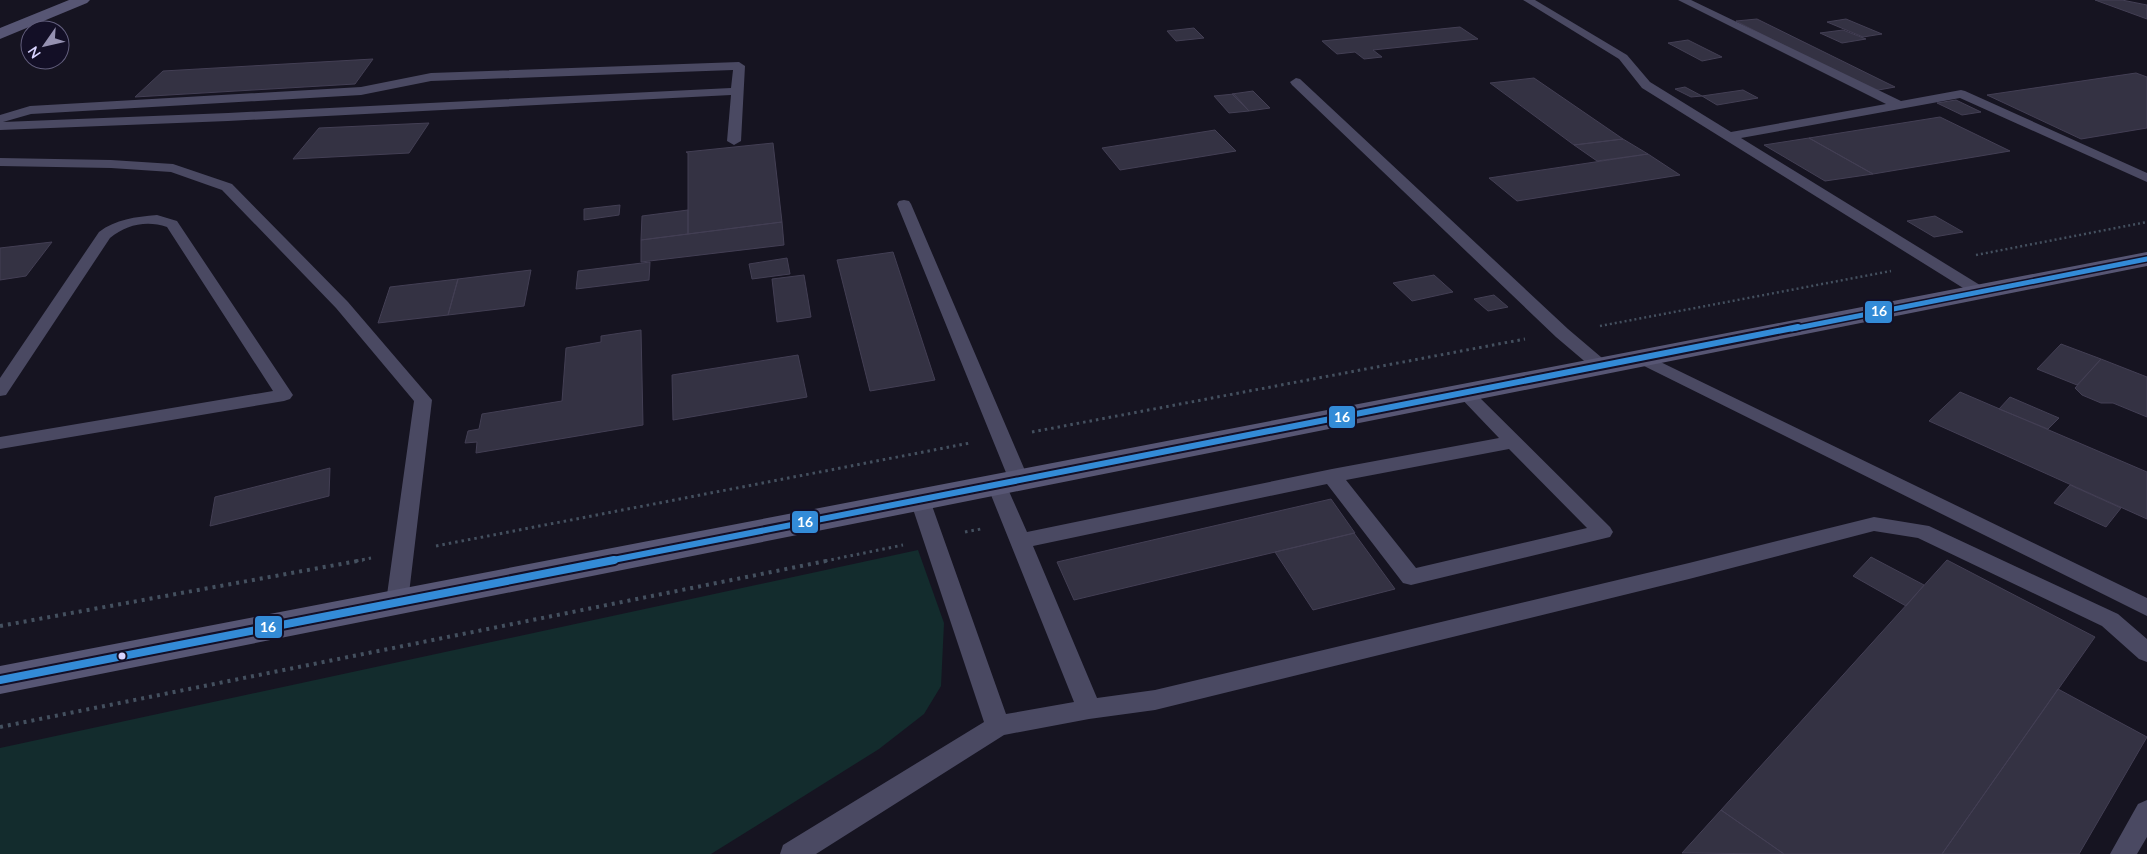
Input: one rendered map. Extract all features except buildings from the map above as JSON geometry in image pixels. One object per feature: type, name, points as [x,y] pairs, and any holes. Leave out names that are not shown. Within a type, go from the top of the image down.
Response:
[{"type":"street","points":[[0,34],[82,0]]},
{"type":"street","points":[[0,680],[1982,293],[2147,259]]},
{"type":"lane","points":[[1528,0],[1624,57],[1646,85],[1982,293]]},
{"type":"lane","points":[[1683,0],[1899,105]]},
{"type":"lane","points":[[0,120],[30,110],[361,91],[431,77],[739,66],[734,140]]},
{"type":"lane","points":[[1296,82],[1562,333],[1602,367]]},
{"type":"lane","points":[[0,126],[228,117],[738,91]]},
{"type":"lane","points":[[1729,136],[1960,94],[2147,178]]},
{"type":"lane","points":[[0,162],[111,164],[172,168],[227,188],[342,305],[422,400],[397,602]]},
{"type":"lane","points":[[904,204],[1002,437],[1008,483],[1021,541],[1089,709]]},
{"type":"lane","points":[[0,391],[104,235],[116,226],[157,218],[172,224],[284,395],[0,443]]},
{"type":"lane","points":[[1644,359],[2147,608]]},
{"type":"lane","points":[[1332,476],[1411,577],[1603,532],[1465,394]]},
{"type":"lane","points":[[1021,541],[1332,476],[1513,442]]},
{"type":"lane","points":[[920,500],[998,726]]},
{"type":"lane","points":[[793,854],[998,726],[1089,709],[1155,700],[1689,571],[1874,524],[1922,530],[2110,620],[2147,653]]},
{"type":"lane","points":[[2123,854],[2147,812]]},
{"type":"path","points":[[0,626],[403,552],[1002,437],[2147,222]]},
{"type":"green space","points":[[918,550],[944,623],[941,686],[924,714],[879,749],[711,854],[0,854],[0,748]]},
{"type":"transit line","name":"16","points":[[0,680],[2147,259]]}]
